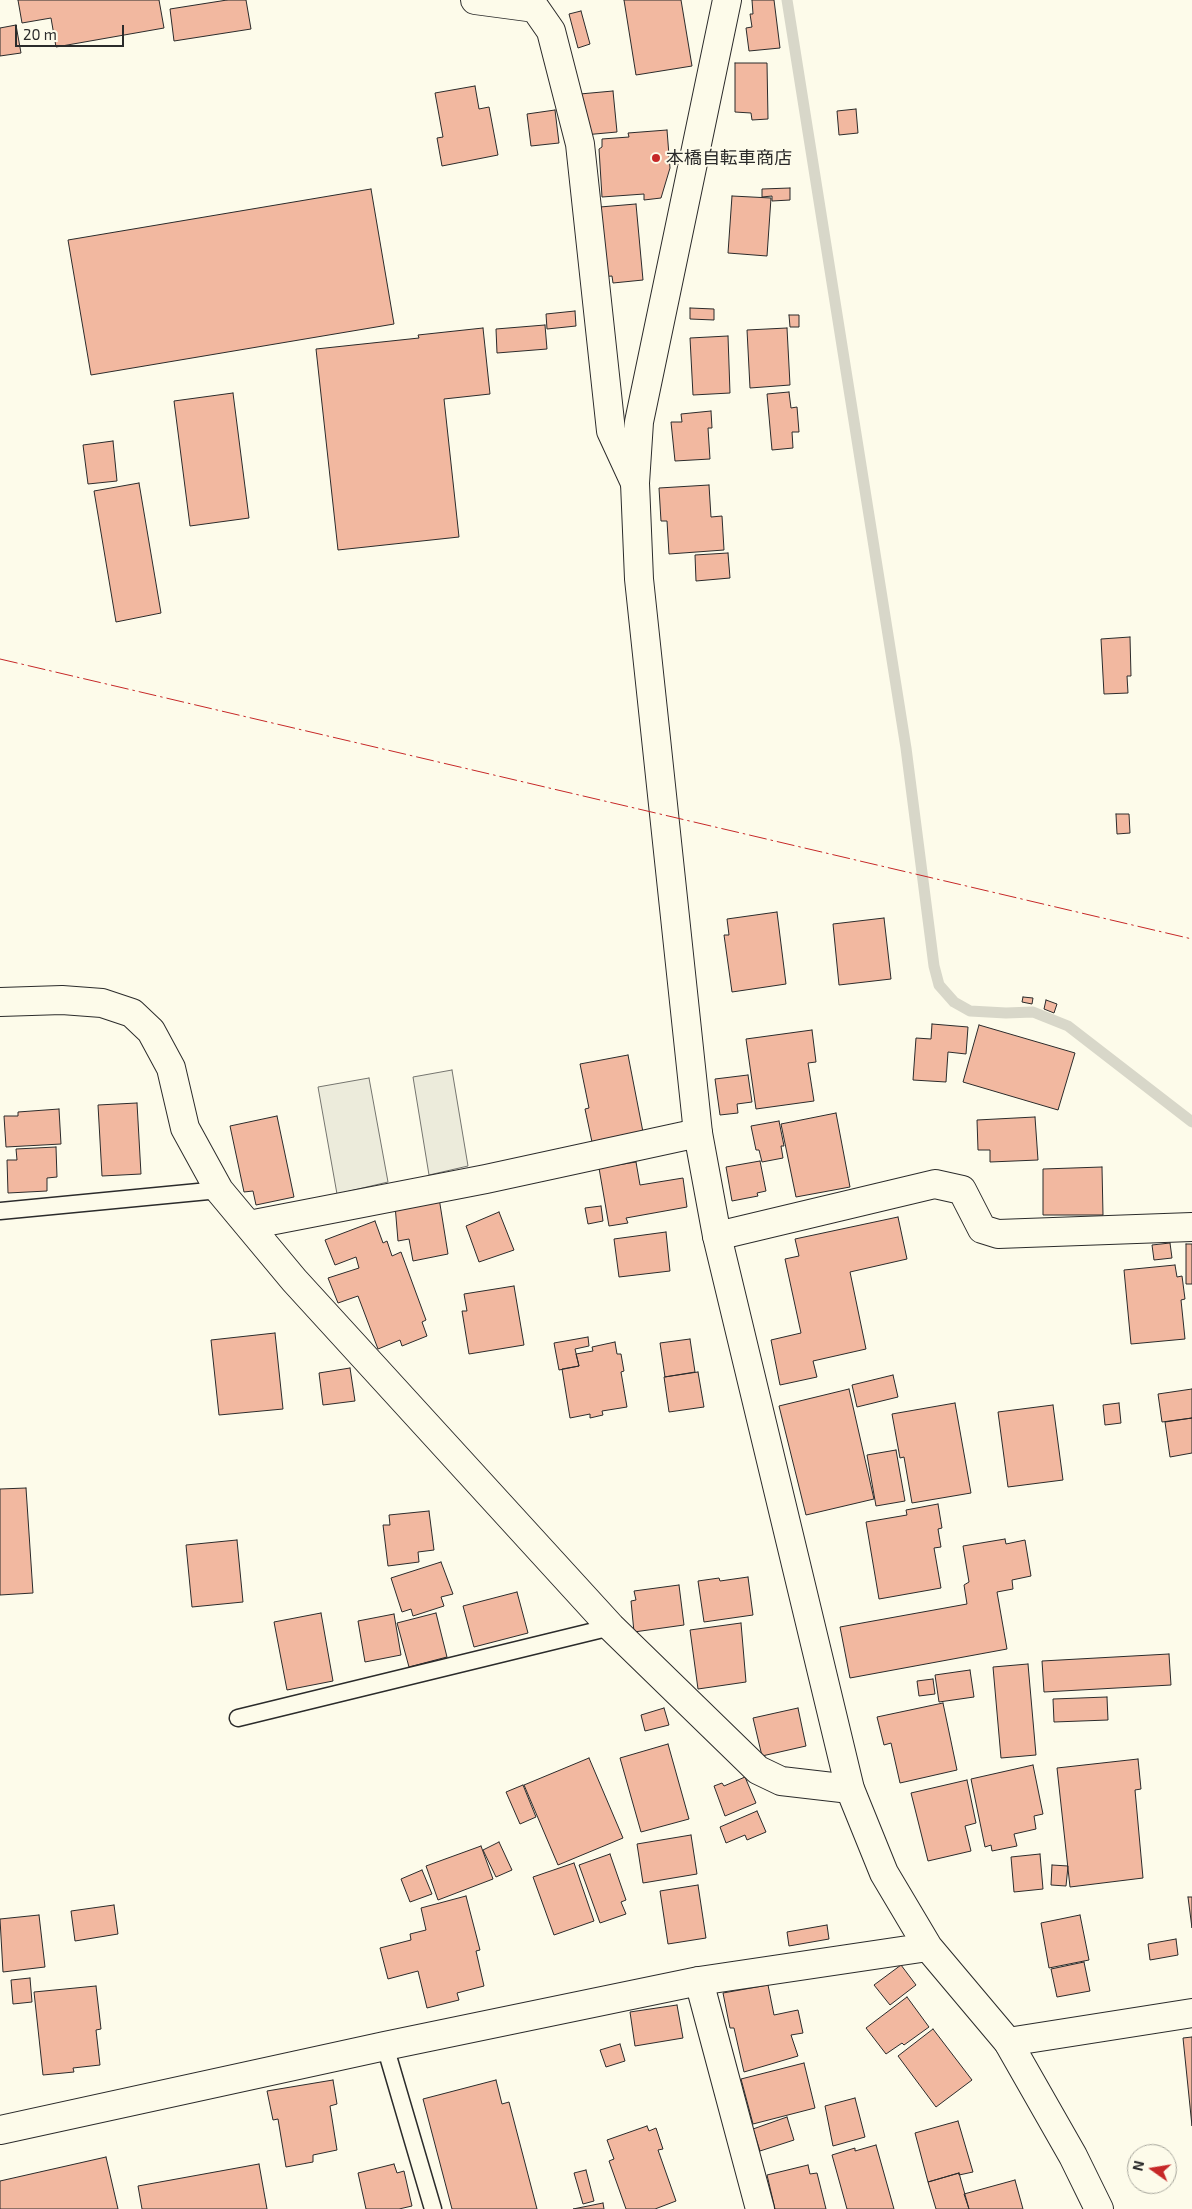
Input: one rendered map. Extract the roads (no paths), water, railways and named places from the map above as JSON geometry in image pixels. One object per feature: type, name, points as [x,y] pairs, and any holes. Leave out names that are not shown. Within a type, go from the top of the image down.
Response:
[{"type":"street","points":[[475,0],[535,8],[551,31],[580,144],[611,431],[635,483]]},
{"type":"street","points":[[727,0],[639,422],[635,483],[639,579],[698,1133],[717,1236],[850,1789],[884,1874],[928,1948],[1008,2042],[1073,2156],[1099,2209]]},
{"type":"street","points":[[0,1002],[62,1000],[102,1003],[132,1013],[151,1031],[171,1068],[185,1128],[219,1190],[326,1316],[611,1627],[758,1770],[781,1781],[850,1789]]},
{"type":"street","points":[[249,1225],[486,1179],[698,1133]]},
{"type":"street","points":[[717,1236],[935,1184],[962,1190],[982,1229],[998,1234],[1192,1227]]},
{"type":"street","points":[[0,2130],[385,2046],[700,1981],[928,1948]]},
{"type":"street","points":[[700,1981],[760,2209]]},
{"type":"street","points":[[1008,2042],[1192,2013]]},
{"type":"lane","points":[[0,1211],[219,1190]]},
{"type":"lane","points":[[238,1718],[611,1627]]},
{"type":"lane","points":[[385,2046],[433,2209]]},
{"type":"waterway","points":[[787,0],[906,748],[934,966],[939,985],[954,1002],[970,1011],[1033,1012],[1068,1026],[1192,1122]]},
{"type":"place","name":"本橋自転車商店","points":[[656,158]]}]
